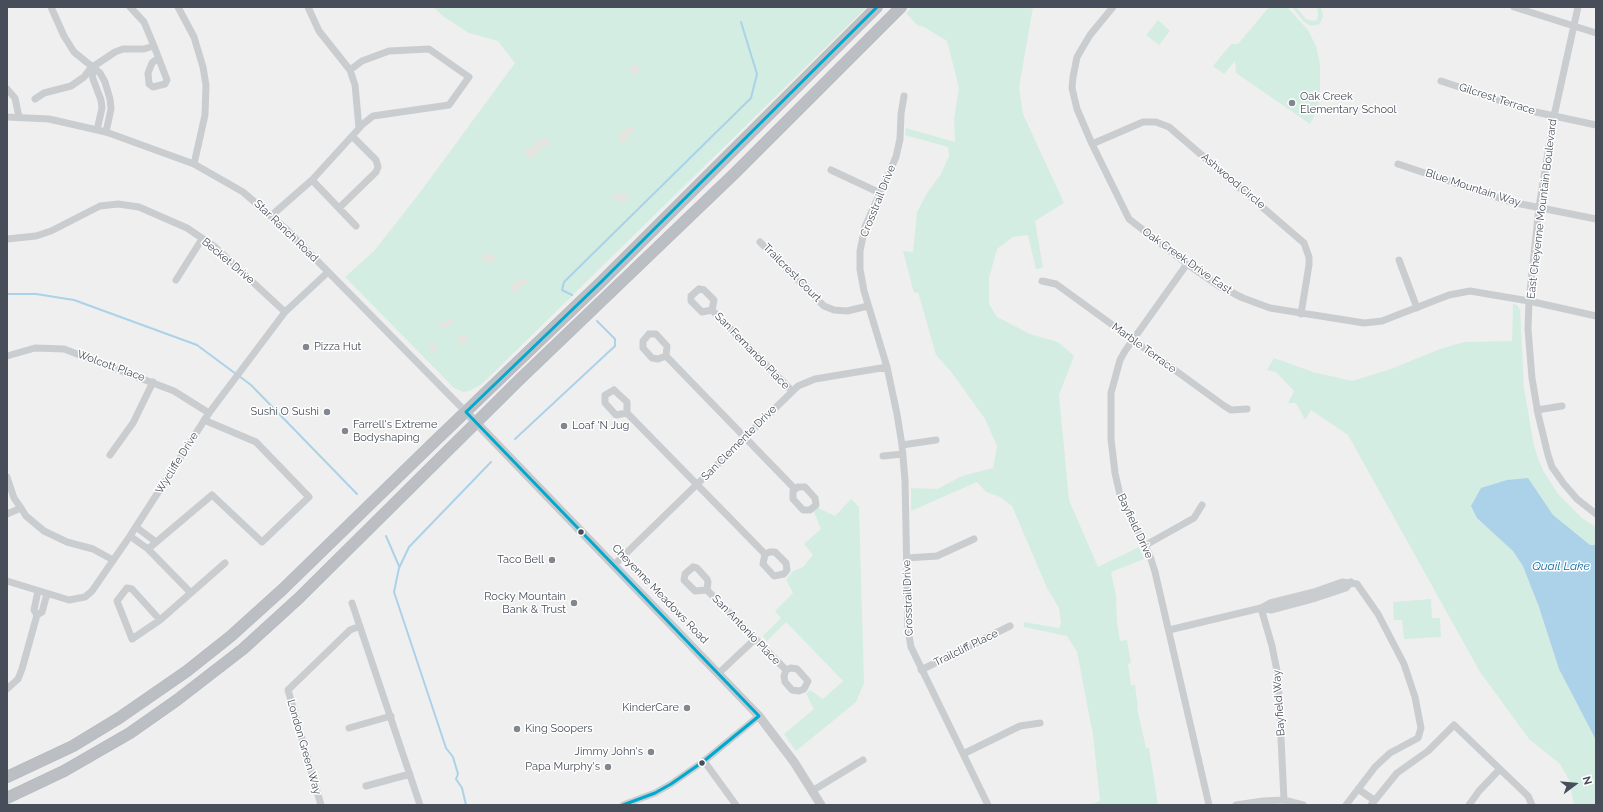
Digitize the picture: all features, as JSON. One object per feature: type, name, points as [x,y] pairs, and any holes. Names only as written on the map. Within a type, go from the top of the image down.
[{"type":"highway","points":[[7,777],[72,746],[119,718],[187,671],[231,636],[283,589],[601,282],[877,7]]},
{"type":"highway","points":[[7,798],[64,771],[130,733],[215,672],[299,598],[735,173],[901,7]]},
{"type":"main road","name":"Cheyenne Meadows Road","points":[[466,412],[759,716],[794,762],[821,805]]},
{"type":"street","points":[[51,7],[64,36],[71,47],[91,68],[100,73],[108,90],[110,110],[106,132]]},
{"type":"street","points":[[130,7],[150,31],[158,58]]},
{"type":"street","points":[[178,7],[194,37],[203,67],[206,85],[205,115],[194,164]]},
{"type":"street","points":[[308,7],[319,31],[350,70],[355,85],[359,128]]},
{"type":"street","name":"Oak Creek Drive East","points":[[1113,7],[1082,46],[1077,57],[1072,88],[1077,109],[1092,144],[1129,219],[1187,264],[1219,286],[1270,308],[1301,314],[1370,323],[1388,319],[1450,295],[1470,291],[1529,301]]},
{"type":"street","points":[[1514,7],[1596,33]]},
{"type":"street","name":"East Cheyenne Mountain Boulevard","points":[[1578,7],[1572,26],[1554,116],[1540,207],[1529,301],[1530,360],[1537,410],[1548,455],[1557,475],[1577,499],[1596,514]]},
{"type":"street","points":[[35,99],[44,93],[71,86],[84,77],[91,68],[109,55],[122,49],[144,49],[154,46]]},
{"type":"street","points":[[272,215],[312,180],[359,128],[373,116],[449,105],[469,77],[429,49],[389,51],[362,61],[350,70]]},
{"type":"street","points":[[91,68],[102,108],[98,130]]},
{"type":"street","name":"Gilcrest Terrace","points":[[1441,81],[1520,108],[1596,125]]},
{"type":"street","points":[[7,89],[15,98],[19,117]]},
{"type":"street","name":"Crosstrail Drive","points":[[904,96],[901,114],[900,139],[896,157],[865,227],[860,251],[861,275],[868,306],[887,367],[902,444],[909,639],[914,656],[988,805]]},
{"type":"street","name":"Star Ranch Road","points":[[7,117],[49,119],[106,132],[194,164],[243,192],[272,215],[466,412]]},
{"type":"street","name":"Ashwood Circle","points":[[1092,144],[1143,122],[1156,122],[1169,127],[1304,243],[1309,256],[1309,265],[1301,314]]},
{"type":"street","points":[[339,208],[376,172],[378,166],[376,160],[352,136]]},
{"type":"street","name":"Blue Mountain Way","points":[[1398,164],[1511,202],[1596,219]]},
{"type":"street","points":[[831,170],[880,193]]},
{"type":"street","points":[[312,180],[356,226]]},
{"type":"street","name":"Becket Drive","points":[[7,239],[36,236],[51,232],[91,209],[100,206],[118,204],[139,207],[187,228],[202,238],[230,260],[285,312]]},
{"type":"street","points":[[176,280],[202,238]]},
{"type":"street","name":"Trailcrest Court","points":[[760,242],[824,306],[834,310],[847,311],[868,306]]},
{"type":"street","points":[[1399,260],[1417,308]]},
{"type":"street","name":"Bayfield Drive","points":[[1187,264],[1132,340],[1120,360],[1113,382],[1110,404],[1111,439],[1115,473],[1120,495],[1153,564],[1209,805]]},
{"type":"street","name":"Wycliffe Drive","points":[[7,581],[69,600],[85,597],[92,591],[136,527],[209,413],[285,312],[328,272]]},
{"type":"street","name":"Marble Terrace","points":[[1042,281],[1056,284],[1231,410],[1247,409]]},
{"type":"street","points":[[1529,301],[1596,316]]},
{"type":"street","name":"San Fernando Place","points":[[712,310],[792,392]]},
{"type":"street","name":"Wolcott Place","points":[[7,356],[35,348],[55,348],[75,353],[174,391],[209,413]]},
{"type":"street","points":[[666,356],[794,488]]},
{"type":"street","name":"San Clemente Drive","points":[[614,565],[697,485],[744,437],[792,392],[803,384],[815,379],[887,367]]},
{"type":"street","points":[[110,455],[133,423],[153,382]]},
{"type":"street","points":[[1537,410],[1562,406]]},
{"type":"street","points":[[627,413],[765,554]]},
{"type":"street","points":[[148,549],[212,495],[262,542],[309,496],[256,442],[204,420]]},
{"type":"street","points":[[902,444],[936,440]]},
{"type":"street","points":[[883,456],[903,454]]},
{"type":"street","points":[[7,477],[14,498],[35,524],[54,537],[93,550],[113,560]]},
{"type":"street","points":[[1144,546],[1194,518],[1202,505]]},
{"type":"street","points":[[7,514],[21,508]]},
{"type":"street","points":[[136,527],[156,542]]},
{"type":"street","points":[[130,536],[148,549],[191,593]]},
{"type":"street","points":[[907,558],[937,556],[974,539]]},
{"type":"street","points":[[160,620],[132,590],[126,588],[117,601],[132,639],[160,620],[225,563]]},
{"type":"street","points":[[1352,582],[1358,576]]},
{"type":"street","points":[[1169,630],[1261,608],[1270,603],[1314,592],[1342,582],[1352,582],[1361,589],[1371,603],[1394,643],[1410,681],[1421,728],[1418,738],[1382,760],[1367,776],[1346,805]]},
{"type":"street","name":"San Antonio Place","points":[[707,590],[786,670]]},
{"type":"street","points":[[37,615],[34,610],[38,591]]},
{"type":"street","points":[[7,689],[11,687],[18,679],[37,615],[42,612],[47,594]]},
{"type":"street","points":[[352,603],[420,805]]},
{"type":"street","name":"Bayfield Way","points":[[1261,608],[1277,670],[1284,800]]},
{"type":"street","name":"London Green Way","points":[[321,805],[288,690],[350,630],[360,626]]},
{"type":"street","name":"Trailcliff Place","points":[[921,670],[1010,626]]},
{"type":"street","points":[[719,673],[755,639]]},
{"type":"street","points":[[349,728],[391,716]]},
{"type":"street","points":[[623,805],[655,793],[704,761],[759,716]]},
{"type":"street","points":[[963,754],[1020,726],[1040,723]]},
{"type":"street","points":[[1358,789],[1373,802],[1397,773],[1428,751],[1454,725],[1528,796],[1532,805]]},
{"type":"street","points":[[812,790],[863,760]]},
{"type":"street","points":[[704,761],[736,805]]},
{"type":"street","points":[[1469,805],[1479,791],[1500,769]]},
{"type":"street","points":[[366,786],[410,774]]},
{"type":"street","points":[[1236,805],[1284,800],[1303,805]]},
{"type":"green space","points":[[433,7],[867,7],[482,384],[469,391],[463,392],[454,388],[345,277],[374,251],[418,195],[515,63],[498,41],[469,33],[444,17]]},
{"type":"green space","points":[[912,7],[1033,7],[1019,88],[1023,114],[1064,203],[1035,221],[1043,268],[1036,269],[1028,235],[1013,237],[997,249],[989,278],[989,304],[997,317],[1030,334],[1058,342],[1074,356],[1059,395],[1069,500],[1098,567],[1139,547],[1144,559],[1111,572],[1116,595],[1117,622],[1120,641],[1127,640],[1131,663],[1128,664],[1131,685],[1135,685],[1137,708],[1146,748],[1149,748],[1158,805],[1088,805],[1100,801],[1093,735],[1077,652],[1067,636],[1024,627],[1024,622],[1059,628],[1061,623],[1059,608],[1047,588],[1012,506],[1000,497],[986,492],[977,482],[911,511],[911,488],[937,489],[962,476],[993,468],[997,446],[985,419],[952,373],[936,355],[918,292],[914,293],[903,251],[913,252],[917,212],[927,193],[941,174],[949,156],[948,147],[905,135],[906,128],[955,142],[954,119],[959,88],[947,41],[924,27],[917,25],[906,13]]},
{"type":"green space","points":[[1269,7],[1287,7],[1308,30],[1316,46],[1320,64],[1320,96],[1317,110],[1310,124],[1236,73],[1235,61],[1224,74],[1213,66],[1231,44],[1238,44]]},
{"type":"green space","points":[[1292,7],[1296,7],[1306,19],[1312,21],[1317,20],[1317,7],[1321,7],[1323,16],[1320,24],[1311,26],[1304,22]]},
{"type":"green space","points":[[1158,20],[1170,31],[1159,45],[1146,35]]},
{"type":"green space","points":[[1513,304],[1517,305],[1520,310],[1524,388],[1534,446],[1538,458],[1544,472],[1558,494],[1582,518],[1596,527],[1596,805],[1574,805],[1569,780],[1560,764],[1529,739],[1480,672],[1348,435],[1311,410],[1306,419],[1304,418],[1296,403],[1288,403],[1294,391],[1276,372],[1267,370],[1274,358],[1313,372],[1352,381],[1391,369],[1440,349],[1464,342],[1512,341]]},
{"type":"green space","points":[[851,499],[859,507],[864,683],[856,702],[796,751],[784,734],[814,709],[806,694],[810,690],[823,699],[843,681],[786,622],[767,641],[763,636],[781,618],[775,611],[793,593],[786,580],[793,571],[803,567],[813,555],[804,544],[821,529],[814,512],[818,508],[835,516]]},
{"type":"green space","points":[[1431,599],[1432,618],[1440,618],[1441,637],[1404,639],[1402,620],[1394,620],[1393,602]]},
{"type":"sand","points":[[634,65],[640,67],[641,70],[634,75],[630,71],[631,66]]},
{"type":"sand","points":[[631,126],[633,127],[634,132],[627,135],[627,141],[622,143],[618,134]]},
{"type":"sand","points":[[546,137],[550,140],[549,144],[540,148],[538,153],[532,158],[527,157],[525,153],[526,150],[534,146],[536,141],[543,140]]},
{"type":"sand","points":[[616,193],[626,194],[627,200],[622,203],[618,199],[613,200],[612,197]]},
{"type":"sand","points":[[484,253],[493,256],[496,260],[492,263],[482,260],[482,255]]},
{"type":"sand","points":[[523,278],[527,283],[521,286],[517,292],[512,292],[511,287],[514,283]]},
{"type":"sand","points":[[450,318],[454,321],[451,326],[442,328],[438,325],[438,322],[445,323]]},
{"type":"sand","points":[[461,335],[465,335],[468,340],[465,345],[461,345],[458,342],[458,338]]},
{"type":"sand","points":[[433,342],[437,351],[435,354],[427,346]]},
{"type":"water","name":"Quail Lake","points":[[1528,478],[1553,515],[1590,545],[1596,545],[1596,740],[1559,669],[1539,607],[1523,566],[1513,551],[1477,518],[1471,506],[1481,488],[1507,480]]},
{"type":"waterway","points":[[572,295],[562,290],[564,282],[751,98],[757,74],[741,22]]},
{"type":"waterway","points":[[7,294],[36,294],[74,300],[197,345],[236,374]]},
{"type":"waterway","points":[[515,439],[615,346],[615,339],[597,321]]},
{"type":"waterway","points":[[239,376],[251,385],[357,494]]},
{"type":"waterway","points":[[466,805],[462,788],[456,779],[458,774],[453,757],[446,748],[394,592],[399,568],[409,547],[491,462]]},
{"type":"waterway","points":[[386,536],[399,566]]},
{"type":"transit line","points":[[623,805],[655,793],[671,784],[704,761],[759,716],[466,412],[601,282],[877,7]]},
{"type":"place","name":"Oak Creek Elementary School","points":[[1292,103]]},
{"type":"place","name":"Pizza Hut","points":[[306,347]]},
{"type":"place","name":"Sushi O Sushi","points":[[327,412]]},
{"type":"place","name":"Loaf 'N Jug","points":[[564,426]]},
{"type":"place","name":"Farrell's Extreme Bodyshaping","points":[[345,431]]},
{"type":"place","name":"Taco Bell","points":[[552,560]]},
{"type":"place","name":"Rocky Mountain Bank & Trust","points":[[574,603]]},
{"type":"place","name":"KinderCare","points":[[687,708]]},
{"type":"place","name":"King Soopers","points":[[517,729]]},
{"type":"place","name":"Jimmy John's","points":[[651,752]]},
{"type":"place","name":"Papa Murphy's","points":[[608,767]]}]
